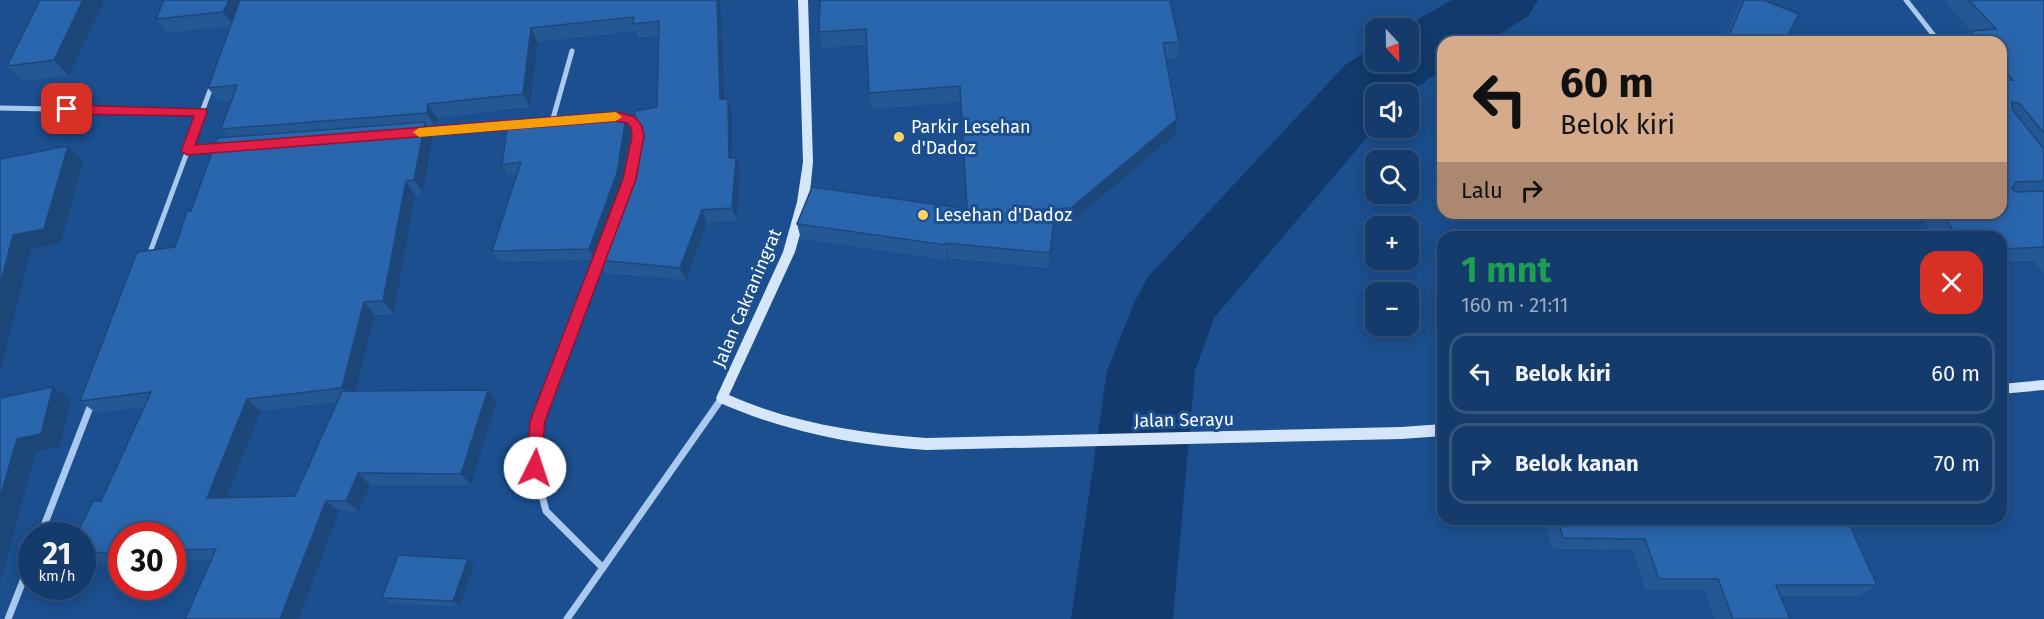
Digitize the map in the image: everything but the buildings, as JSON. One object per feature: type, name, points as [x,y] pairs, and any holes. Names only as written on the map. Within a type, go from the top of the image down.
[{"type":"street","name":"Jalan Cakraningrat","points":[[722,398],[789,252],[803,202],[808,162],[803,0]]},
{"type":"street","points":[[1906,0],[1935,36]]},
{"type":"street","points":[[552,122],[572,51]]},
{"type":"street","points":[[148,257],[214,79]]},
{"type":"street","points":[[0,108],[201,112]]},
{"type":"street","points":[[541,123],[606,117]]},
{"type":"street","points":[[617,117],[631,120],[636,126],[638,136]]},
{"type":"street","points":[[411,133],[517,125]]},
{"type":"street","points":[[187,151],[234,147]]},
{"type":"street","points":[[603,568],[546,511],[535,468],[538,421],[605,243]]},
{"type":"street","points":[[2007,389],[2044,386]]},
{"type":"street","points":[[45,522],[96,391]]},
{"type":"street","name":"Jalan Serayu","points":[[722,398],[750,412],[812,430],[876,441],[926,444],[1437,430]]},
{"type":"street","points":[[567,619],[722,398]]},
{"type":"street","points":[[8,619],[18,594]]},
{"type":"waterway","points":[[1444,36],[1504,0]]},
{"type":"waterway","points":[[1419,51],[1437,40]]},
{"type":"waterway","points":[[1122,619],[1151,371],[1178,301],[1371,83],[1388,72]]},
{"type":"slow traffic","points":[[419,132],[616,117]]},
{"type":"place","name":"Parkir Lesehan d'Dadoz","points":[[899,137]]},
{"type":"place","name":"Lesehan d'Dadoz","points":[[923,215]]},
{"type":"route","points":[[67,109],[201,112],[187,151],[617,117],[631,120],[636,126],[638,136],[629,179],[538,421],[535,468]]}]
